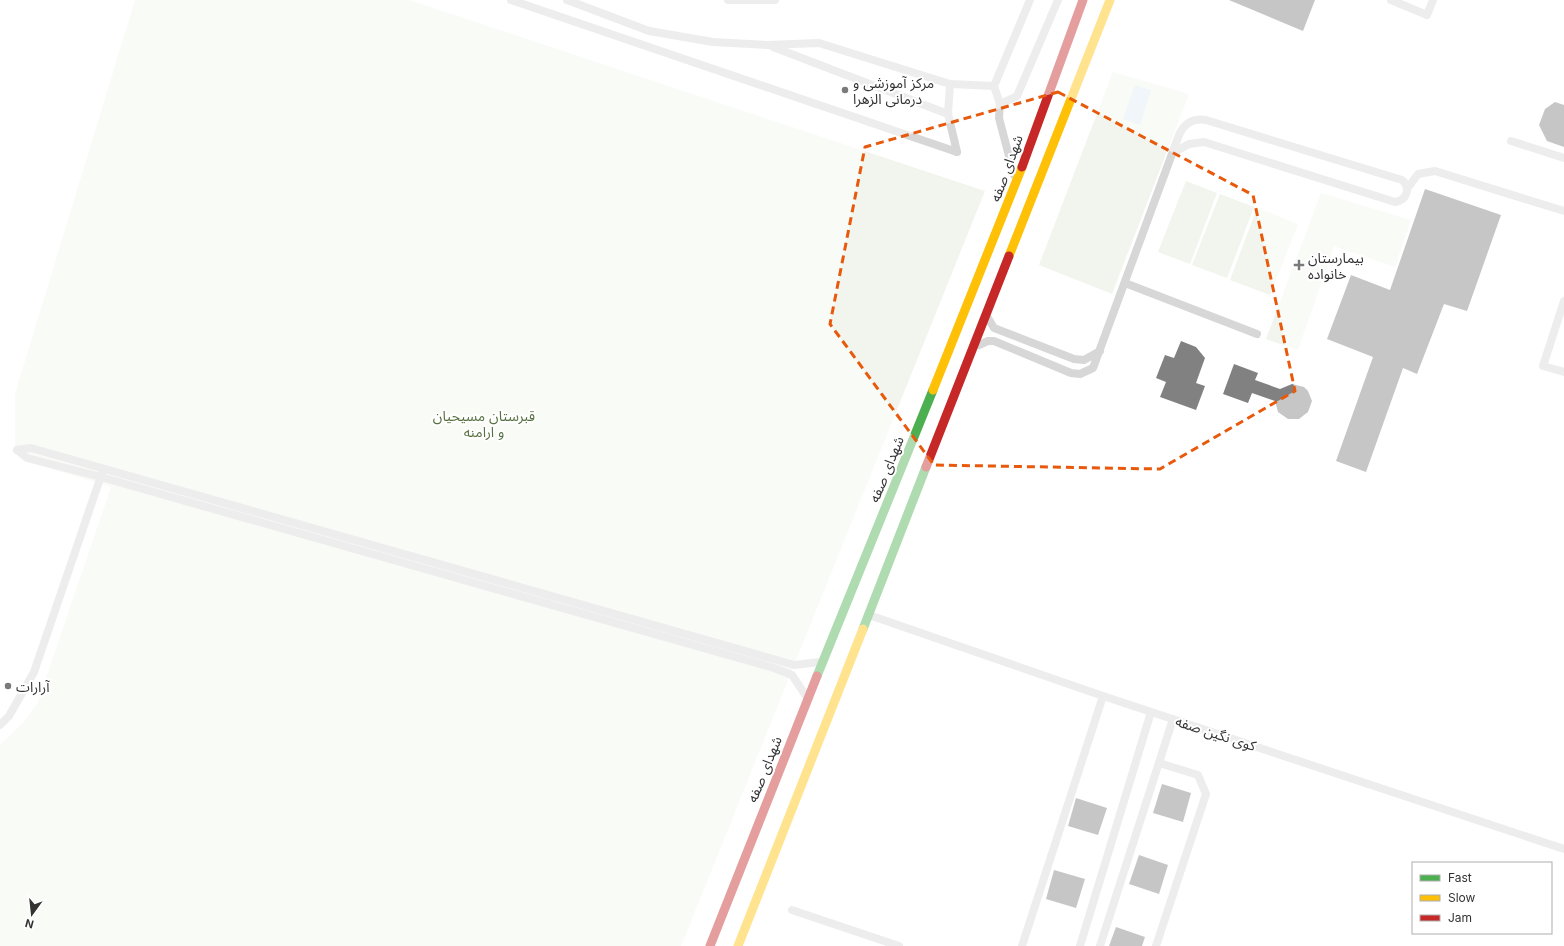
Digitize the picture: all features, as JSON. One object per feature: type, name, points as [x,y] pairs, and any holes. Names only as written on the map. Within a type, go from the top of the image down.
[{"type":"main road","name":"شهدای صفه","points":[[710,946],[823,660],[1016,181],[1083,0]]},
{"type":"main road","points":[[738,946],[752,892],[868,614],[1110,0]]},
{"type":"main road","points":[[734,885],[752,892]]},
{"type":"lane","points":[[511,0],[957,152],[948,114],[950,84]]},
{"type":"lane","points":[[567,0],[649,30],[713,42],[768,45],[819,43],[950,84],[994,86]]},
{"type":"lane","points":[[728,0],[775,0]]},
{"type":"lane","points":[[1016,181],[999,118],[1000,104],[994,86],[1030,0]]},
{"type":"lane","points":[[1000,104],[1017,96],[1058,0]]},
{"type":"lane","points":[[1391,0],[1427,15],[1433,0]]},
{"type":"lane","points":[[768,45],[948,114]]},
{"type":"lane","points":[[973,349],[981,343],[994,341],[1071,373],[1080,374],[1093,368],[1179,135],[1185,125],[1202,119],[1402,180],[1407,190]]},
{"type":"lane","points":[[1510,141],[1564,158]]},
{"type":"lane","points":[[1173,153],[1189,144],[1204,142],[1395,202],[1405,197],[1407,190],[1418,174],[1435,172],[1564,211]]},
{"type":"lane","points":[[1125,283],[1257,334]]},
{"type":"lane","points":[[1564,301],[1561,324],[1544,366],[1564,372]]},
{"type":"lane","points":[[987,315],[991,325],[994,328],[1074,359],[1084,360],[1100,351]]},
{"type":"lane","points":[[808,699],[792,674],[774,668],[100,477],[27,458],[17,450],[31,448],[794,665],[823,660]]},
{"type":"lane","points":[[0,725],[9,716],[34,672],[103,468]]},
{"type":"lane","name":"کوی نگین صفه","points":[[868,614],[1103,696],[1564,849]]},
{"type":"lane","points":[[1022,946],[1103,696]]},
{"type":"lane","points":[[1080,946],[1151,712]]},
{"type":"lane","points":[[1100,946],[1173,719]]},
{"type":"lane","points":[[1156,946],[1206,794],[1198,775],[1159,762]]},
{"type":"lane","points":[[792,910],[899,946]]},
{"type":"highlighted area","points":[[1058,92],[1253,195],[1295,391],[1160,469],[934,465],[830,324],[865,147]]},
{"type":"green space","name":"قبرستان مسیحیان و ارامنه","points":[[135,0],[409,0],[985,191],[681,946],[0,946],[0,745],[25,721],[38,702],[111,487],[25,461],[15,448],[15,394]]},
{"type":"green space","points":[[1113,72],[1189,94],[1112,294],[1039,265]]},
{"type":"green space","points":[[1186,181],[1217,193],[1190,264],[1158,252]]},
{"type":"green space","points":[[1321,193],[1411,220],[1395,267],[1334,246],[1298,350],[1266,339]]},
{"type":"green space","points":[[1220,194],[1254,207],[1227,278],[1192,265]]},
{"type":"green space","points":[[1257,208],[1298,224],[1270,295],[1230,280]]},
{"type":"shaded area","points":[[1135,85],[1151,90],[1140,125],[1123,119]]},
{"type":"building","points":[[1229,0],[1315,0],[1303,31]]},
{"type":"building","points":[[1555,102],[1564,105],[1564,147],[1547,141],[1539,125],[1545,109]]},
{"type":"building","points":[[1425,189],[1501,215],[1467,311],[1444,304],[1417,374],[1403,368],[1366,472],[1336,461],[1373,357],[1327,339],[1351,275],[1390,290]]},
{"type":"building","points":[[1181,341],[1196,347],[1205,358],[1196,383],[1205,386],[1196,410],[1160,397],[1166,382],[1156,378],[1165,355],[1174,358]]},
{"type":"building","points":[[1234,364],[1258,373],[1255,380],[1280,389],[1292,384],[1304,387],[1308,391],[1312,401],[1308,412],[1299,419],[1288,419],[1278,412],[1275,401],[1252,393],[1248,403],[1223,394]]},
{"type":"building","points":[[1162,784],[1191,793],[1183,822],[1153,813]]},
{"type":"building","points":[[1076,798],[1107,808],[1098,835],[1068,826]]},
{"type":"building","points":[[1139,855],[1168,865],[1159,894],[1129,884]]},
{"type":"building","points":[[1054,870],[1085,879],[1076,908],[1046,899]]},
{"type":"building","points":[[1116,927],[1145,937],[1142,946],[1109,946]]},
{"type":"traffic: fast","points":[[817,676],[933,390]]},
{"type":"traffic: fast","points":[[863,629],[926,467]]},
{"type":"traffic: slow","points":[[1009,256],[1110,0]]},
{"type":"traffic: slow","points":[[933,390],[1022,167]]},
{"type":"traffic: slow","points":[[738,946],[863,629]]},
{"type":"traffic: jam","points":[[1022,167],[1083,0]]},
{"type":"traffic: jam","points":[[926,467],[1009,256]]},
{"type":"traffic: jam","points":[[710,946],[817,676]]},
{"type":"place","name":"مرکز آموزشی و درمانی الزهرا","points":[[845,90]]},
{"type":"place","name":"بیمارستان خانواده","points":[[1299,265]]},
{"type":"place","name":"آرارات","points":[[8,686]]}]
